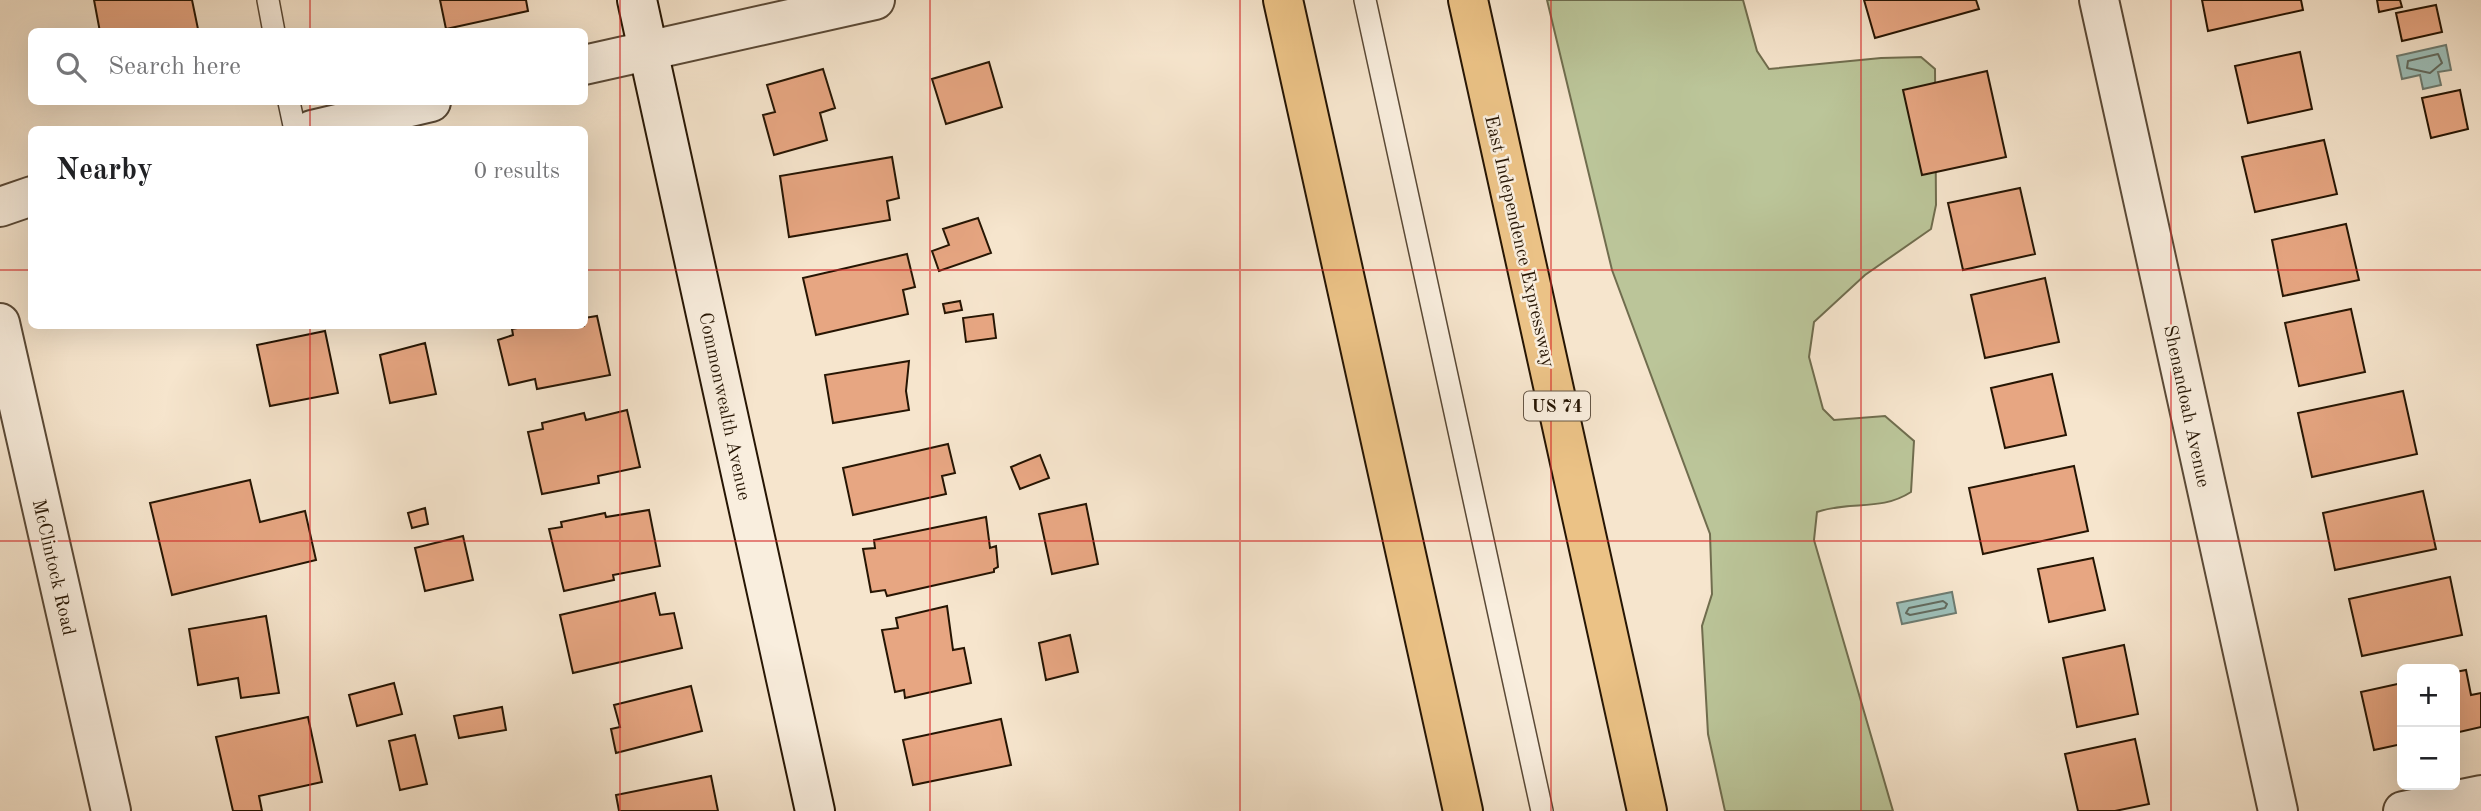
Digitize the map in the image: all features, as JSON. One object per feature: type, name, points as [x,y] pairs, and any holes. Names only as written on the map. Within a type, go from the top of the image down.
[{"type":"highway","points":[[1283,0],[1463,811]]},
{"type":"highway","name":"East Independence Expressway","points":[[1468,0],[1647,811]]},
{"type":"street","name":"Commonwealth Avenue","points":[[637,0],[815,811]]},
{"type":"street","points":[[588,64],[876,0]]},
{"type":"street","name":"Shenandoah Avenue","points":[[2099,0],[2278,811]]},
{"type":"street","points":[[329,126],[418,105]]},
{"type":"street","points":[[0,207],[28,198]]},
{"type":"street","name":"McClintock Road","points":[[0,323],[111,811]]},
{"type":"street","points":[[2403,811],[2481,795]]},
{"type":"lane","points":[[268,0],[273,28]]},
{"type":"lane","points":[[1365,0],[1542,811]]},
{"type":"lane","points":[[290,105],[294,126]]},
{"type":"green space","points":[[1547,0],[1743,0],[1757,51],[1769,69],[1881,58],[1921,57],[1935,69],[1936,205],[1931,229],[1865,275],[1814,322],[1809,357],[1823,409],[1834,420],[1885,416],[1914,441],[1911,492],[1888,502],[1817,512],[1814,540],[1893,811],[1725,811],[1708,734],[1702,626],[1712,594],[1710,534],[1612,270]]},
{"type":"water","points":[[2446,45],[2451,70],[2438,72],[2441,85],[2423,89],[2420,75],[2402,79],[2397,56]]},
{"type":"water","points":[[1952,592],[1956,613],[1902,624],[1897,603]]},
{"type":"building","points":[[94,0],[192,0],[198,28],[99,28]]},
{"type":"building","points":[[440,0],[526,0],[528,11],[446,28]]},
{"type":"building","points":[[1864,0],[1976,0],[1979,9],[1875,38]]},
{"type":"building","points":[[2202,0],[2301,0],[2303,10],[2208,31]]},
{"type":"building","points":[[2377,0],[2400,0],[2402,7],[2379,12]]},
{"type":"building","points":[[2436,5],[2442,32],[2402,41],[2396,13]]},
{"type":"building","points":[[2300,52],[2312,109],[2248,123],[2235,66]]},
{"type":"building","points":[[989,62],[1002,107],[946,124],[932,79]]},
{"type":"building","points":[[823,69],[835,108],[820,113],[827,140],[774,155],[763,115],[775,112],[767,85]]},
{"type":"building","points":[[1987,71],[2006,157],[1922,175],[1903,90]]},
{"type":"building","points":[[2460,90],[2468,129],[2431,138],[2422,98]]},
{"type":"building","points":[[2324,140],[2337,194],[2255,212],[2242,157]]},
{"type":"building","points":[[892,157],[899,198],[887,201],[890,220],[789,237],[780,176]]},
{"type":"building","points":[[2020,188],[2035,254],[1963,270],[1948,203]]},
{"type":"building","points":[[978,218],[991,253],[939,271],[932,251],[949,245],[943,229]]},
{"type":"building","points":[[2346,224],[2359,280],[2283,296],[2272,240]]},
{"type":"building","points":[[907,254],[915,287],[903,290],[908,314],[816,335],[803,278]]},
{"type":"building","points":[[2045,278],[2059,342],[1985,358],[1971,295]]},
{"type":"building","points":[[960,301],[962,310],[945,313],[943,304]]},
{"type":"building","points":[[2351,309],[2365,372],[2299,386],[2285,323]]},
{"type":"building","points":[[993,314],[996,338],[966,342],[963,318]]},
{"type":"building","points":[[597,316],[610,375],[537,389],[535,379],[509,385],[498,340],[513,335],[512,329],[588,329],[588,317]]},
{"type":"building","points":[[325,331],[338,393],[270,406],[257,345]]},
{"type":"building","points":[[425,343],[436,394],[390,403],[380,355]]},
{"type":"building","points":[[909,361],[906,391],[909,410],[833,423],[825,375]]},
{"type":"building","points":[[2052,374],[2066,435],[2005,448],[1991,388]]},
{"type":"building","points":[[2403,391],[2417,454],[2312,477],[2298,413]]},
{"type":"building","points":[[627,410],[640,467],[598,476],[599,483],[542,494],[528,432],[543,429],[542,423],[584,413],[586,420]]},
{"type":"building","points":[[948,444],[955,473],[942,476],[946,494],[853,515],[843,468]]},
{"type":"building","points":[[1040,455],[1049,478],[1020,489],[1011,467]]},
{"type":"building","points":[[2074,466],[2088,531],[1983,554],[1969,488]]},
{"type":"building","points":[[250,480],[260,522],[305,511],[316,560],[172,595],[150,503]]},
{"type":"building","points":[[2423,491],[2436,549],[2335,570],[2323,513]]},
{"type":"building","points":[[1086,504],[1098,564],[1052,574],[1039,514]]},
{"type":"building","points":[[425,508],[428,524],[412,528],[408,513]]},
{"type":"building","points":[[649,510],[660,566],[613,575],[614,580],[564,591],[549,529],[562,527],[561,522],[605,513],[606,517]]},
{"type":"building","points":[[986,517],[990,548],[996,546],[998,567],[994,572],[887,596],[885,590],[871,592],[863,549],[875,548],[874,540]]},
{"type":"building","points":[[463,536],[473,580],[425,591],[415,548]]},
{"type":"building","points":[[2093,558],[2105,610],[2049,622],[2038,569]]},
{"type":"building","points":[[2450,577],[2462,635],[2362,656],[2349,599]]},
{"type":"building","points":[[655,593],[660,615],[674,613],[682,648],[573,673],[560,615]]},
{"type":"building","points":[[947,606],[953,650],[964,648],[971,683],[905,698],[904,690],[895,692],[882,630],[898,628],[896,618]]},
{"type":"building","points":[[266,616],[279,693],[241,698],[238,678],[198,685],[189,629]]},
{"type":"building","points":[[1070,635],[1078,672],[1046,680],[1039,643]]},
{"type":"building","points":[[2124,645],[2138,714],[2077,727],[2063,658]]},
{"type":"building","points":[[2466,670],[2471,695],[2481,693],[2481,727],[2460,732],[2460,727],[2460,671]]},
{"type":"building","points":[[394,683],[402,714],[357,726],[349,695]]},
{"type":"building","points":[[2397,684],[2397,745],[2374,750],[2361,692]]},
{"type":"building","points":[[691,686],[702,731],[616,753],[611,729],[620,727],[614,705]]},
{"type":"building","points":[[502,707],[506,730],[459,738],[454,716]]},
{"type":"building","points":[[308,717],[322,782],[259,796],[262,811],[233,811],[216,737]]},
{"type":"building","points":[[1001,719],[1011,765],[913,785],[903,740]]},
{"type":"building","points":[[415,735],[427,784],[400,790],[389,741]]},
{"type":"building","points":[[2135,739],[2149,804],[2115,811],[2078,811],[2065,754]]},
{"type":"building","points":[[711,776],[718,811],[619,811],[616,795]]}]
